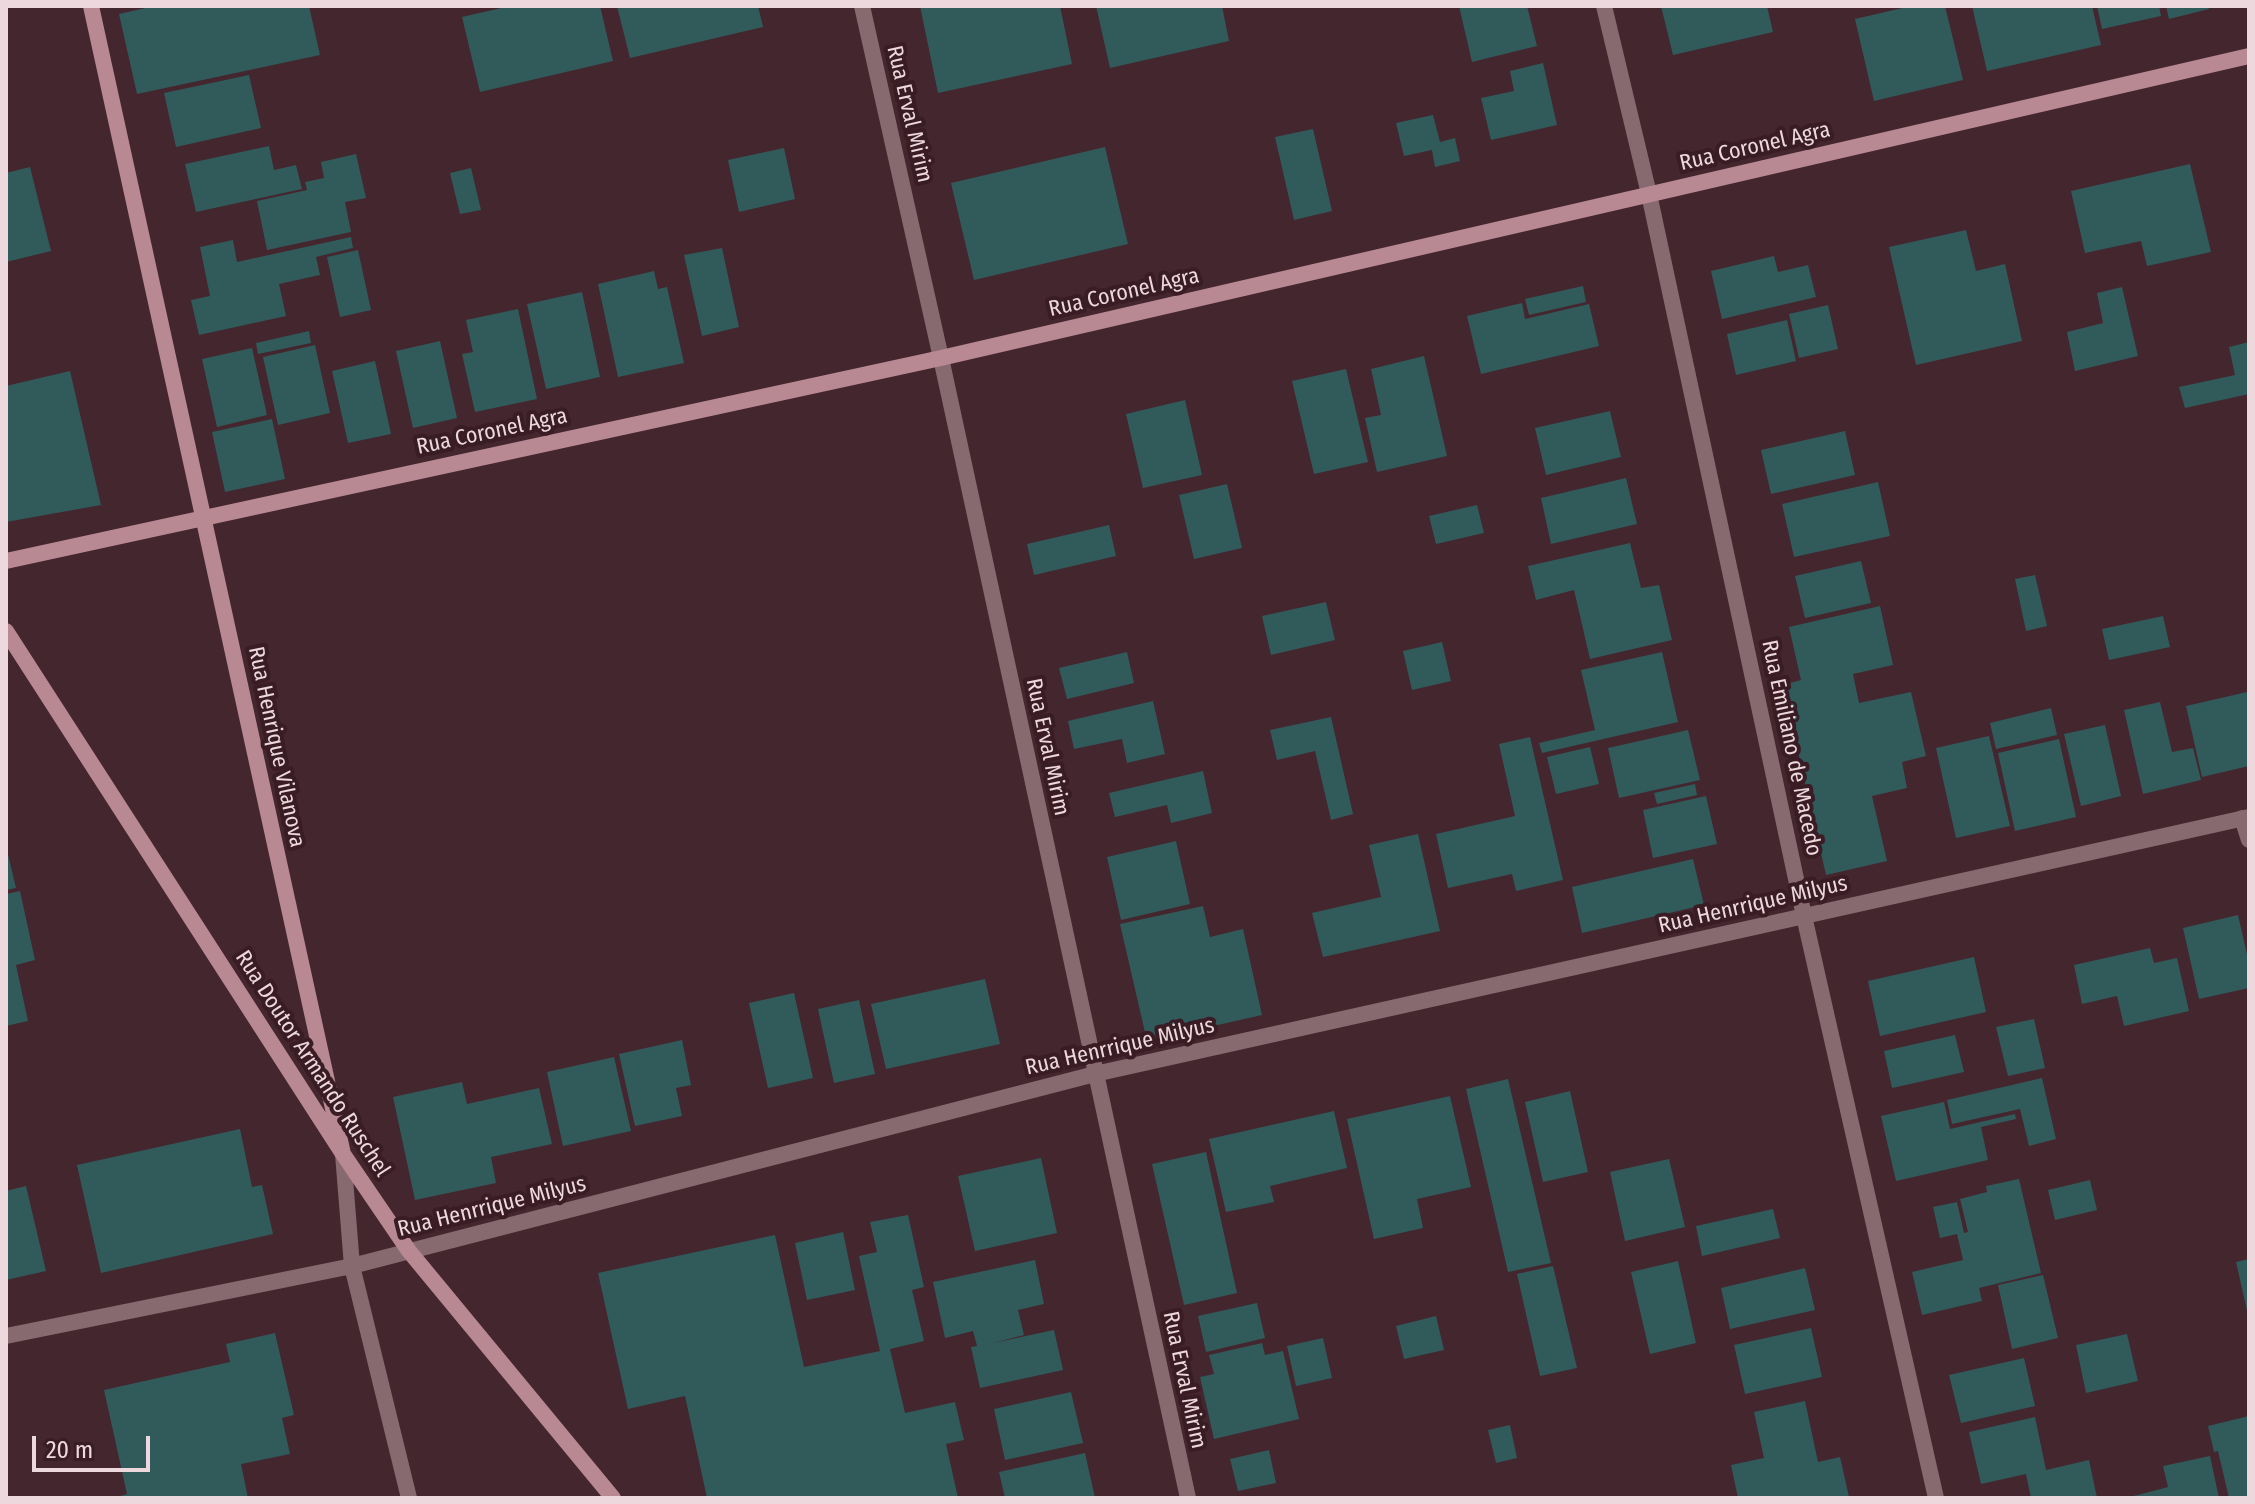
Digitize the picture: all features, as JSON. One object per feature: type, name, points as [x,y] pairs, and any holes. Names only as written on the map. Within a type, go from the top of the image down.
[{"type":"street","name":"Rua Henrique Vilanova","points":[[91,6],[343,1154],[352,1266],[409,1498]]},
{"type":"street","name":"Rua Erval Mirim","points":[[862,6],[1188,1498]]},
{"type":"street","name":"Rua Emiliano de Macedo","points":[[1604,6],[1649,194],[1804,916],[1936,1498]]},
{"type":"street","name":"Rua Coronel Agra","points":[[6,561],[941,358],[2249,56]]},
{"type":"street","name":"Rua Doutor Armando Ruschel","points":[[6,631],[343,1154],[409,1251],[613,1498]]},
{"type":"street","name":"Rua Henrrique Milyus","points":[[6,1336],[352,1266],[1095,1074],[2245,818]]},
{"type":"street","points":[[2245,818],[2249,840]]},
{"type":"building","points":[[154,6],[309,6],[320,55],[137,94],[119,14]]},
{"type":"building","points":[[510,6],[600,6],[613,61],[480,92],[462,17]]},
{"type":"building","points":[[617,6],[758,6],[763,27],[630,58]]},
{"type":"building","points":[[920,6],[1060,6],[1072,64],[938,93]]},
{"type":"building","points":[[1096,6],[1222,6],[1229,41],[1110,68]]},
{"type":"building","points":[[1459,6],[1527,6],[1537,46],[1472,62]]},
{"type":"building","points":[[1661,6],[1767,6],[1773,32],[1673,55]]},
{"type":"building","points":[[1911,6],[1945,6],[1963,80],[1874,101],[1855,19]]},
{"type":"building","points":[[1972,6],[2092,6],[2101,45],[1987,71]]},
{"type":"building","points":[[2097,6],[2159,6],[2161,16],[2102,29]]},
{"type":"building","points":[[2166,6],[2208,6],[2209,9],[2169,19]]},
{"type":"building","points":[[1543,63],[1557,125],[1491,140],[1481,98],[1514,91],[1510,71]]},
{"type":"building","points":[[249,75],[261,128],[176,147],[164,93]]},
{"type":"building","points":[[1433,115],[1440,142],[1455,138],[1460,161],[1435,167],[1432,150],[1404,156],[1396,123]]},
{"type":"building","points":[[1313,129],[1332,211],[1294,220],[1275,137]]},
{"type":"building","points":[[269,146],[274,170],[296,165],[302,189],[196,212],[185,164]]},
{"type":"building","points":[[1105,147],[1128,244],[974,280],[951,183]]},
{"type":"building","points":[[784,148],[795,199],[739,212],[728,160]]},
{"type":"building","points":[[356,154],[366,198],[345,202],[351,232],[267,250],[257,201],[307,190],[305,182],[324,178],[321,162]]},
{"type":"building","points":[[2190,164],[2211,252],[2147,266],[2141,241],[2085,253],[2071,191]]},
{"type":"building","points":[[30,167],[51,251],[6,262],[6,173]]},
{"type":"building","points":[[471,168],[481,210],[460,214],[450,173]]},
{"type":"building","points":[[1966,230],[1976,271],[2005,264],[2022,341],[1916,365],[1889,247]]},
{"type":"building","points":[[351,237],[353,248],[316,257],[320,275],[279,284],[286,316],[199,335],[191,300],[210,296],[200,247],[233,240],[237,262]]},
{"type":"building","points":[[722,248],[739,327],[702,336],[684,255]]},
{"type":"building","points":[[358,250],[371,310],[340,317],[327,257]]},
{"type":"building","points":[[1774,256],[1778,272],[1808,265],[1816,297],[1722,319],[1711,271]]},
{"type":"building","points":[[654,271],[658,289],[667,287],[684,363],[618,377],[598,284]]},
{"type":"building","points":[[1583,286],[1586,302],[1529,315],[1525,299]]},
{"type":"building","points":[[2122,287],[2138,356],[2075,371],[2067,332],[2103,323],[2097,293]]},
{"type":"building","points":[[582,292],[600,377],[546,389],[527,304]]},
{"type":"building","points":[[1522,303],[1525,319],[1589,304],[1599,346],[1481,374],[1467,316]]},
{"type":"building","points":[[1828,305],[1838,349],[1799,358],[1789,314]]},
{"type":"building","points":[[518,309],[537,399],[475,412],[462,354],[473,352],[466,320]]},
{"type":"building","points":[[1787,320],[1796,361],[1736,375],[1727,334]]},
{"type":"building","points":[[309,331],[311,343],[258,354],[256,343]]},
{"type":"building","points":[[440,341],[457,418],[413,428],[396,351]]},
{"type":"building","points":[[2249,342],[2249,394],[2185,408],[2179,387],[2235,375],[2229,347]]},
{"type":"building","points":[[315,345],[330,413],[278,425],[263,357]]},
{"type":"building","points":[[252,348],[267,415],[217,427],[202,359]]},
{"type":"building","points":[[1424,356],[1447,456],[1377,472],[1365,418],[1381,415],[1371,369]]},
{"type":"building","points":[[375,361],[391,434],[348,443],[332,371]]},
{"type":"building","points":[[1346,369],[1368,462],[1314,474],[1292,381]]},
{"type":"building","points":[[70,371],[101,505],[6,522],[6,386]]},
{"type":"building","points":[[1185,400],[1202,475],[1143,488],[1126,414]]},
{"type":"building","points":[[1610,411],[1621,457],[1546,475],[1535,428]]},
{"type":"building","points":[[272,419],[285,479],[225,492],[212,432]]},
{"type":"building","points":[[1845,431],[1855,475],[1771,494],[1761,450]]},
{"type":"building","points":[[1626,478],[1637,524],[1551,544],[1541,498]]},
{"type":"building","points":[[1878,482],[1890,536],[1794,557],[1782,504]]},
{"type":"building","points":[[1227,484],[1242,548],[1194,559],[1179,495]]},
{"type":"building","points":[[1477,505],[1484,533],[1436,544],[1429,516]]},
{"type":"building","points":[[1109,525],[1116,556],[1034,575],[1027,544]]},
{"type":"building","points":[[1630,543],[1641,588],[1659,585],[1672,640],[1590,659],[1574,590],[1536,600],[1528,566]]},
{"type":"building","points":[[1861,561],[1871,603],[1805,618],[1795,576]]},
{"type":"building","points":[[2035,575],[2047,626],[2026,631],[2015,579]]},
{"type":"building","points":[[1326,602],[1335,640],[1271,655],[1262,616]]},
{"type":"building","points":[[1880,606],[1893,665],[1853,674],[1859,703],[1911,692],[1926,756],[1902,762],[1907,788],[1872,796],[1887,861],[1826,875],[1783,685],[1801,680],[1789,627]]},
{"type":"building","points":[[2163,616],[2170,647],[2109,660],[2102,629]]},
{"type":"building","points":[[1442,642],[1451,681],[1412,690],[1403,651]]},
{"type":"building","points":[[1127,652],[1134,683],[1067,699],[1059,668]]},
{"type":"building","points":[[1662,652],[1678,722],[1542,753],[1539,743],[1595,730],[1581,670]]},
{"type":"building","points":[[2247,692],[2249,766],[2202,777],[2186,706]]},
{"type":"building","points":[[1153,701],[1165,754],[1127,763],[1122,739],[1074,749],[1068,721]]},
{"type":"building","points":[[2160,702],[2172,752],[2193,748],[2201,780],[2143,794],[2124,710]]},
{"type":"building","points":[[2051,708],[2057,735],[1996,749],[1990,723]]},
{"type":"building","points":[[1331,717],[1353,814],[1331,820],[1315,751],[1277,760],[1270,730]]},
{"type":"building","points":[[2105,725],[2121,796],[2081,806],[2064,734]]},
{"type":"building","points":[[1688,730],[1700,780],[1619,798],[1608,748]]},
{"type":"building","points":[[1989,736],[2010,826],[1956,838],[1936,748]]},
{"type":"building","points":[[1530,737],[1563,880],[1516,891],[1512,874],[1448,888],[1436,834],[1515,816],[1499,744]]},
{"type":"building","points":[[2059,739],[2076,817],[2015,831],[1998,753]]},
{"type":"building","points":[[1590,747],[1599,784],[1556,794],[1547,757]]},
{"type":"building","points":[[1203,771],[1212,813],[1171,823],[1167,805],[1115,817],[1109,793]]},
{"type":"building","points":[[1695,784],[1697,795],[1657,804],[1654,793]]},
{"type":"building","points":[[1706,796],[1717,844],[1653,858],[1643,810]]},
{"type":"building","points":[[1418,834],[1440,931],[1323,957],[1312,913],[1381,897],[1369,845]]},
{"type":"building","points":[[1176,841],[1190,904],[1121,920],[1107,857]]},
{"type":"building","points":[[6,846],[16,888],[6,890]]},
{"type":"building","points":[[1693,859],[1704,905],[1582,933],[1572,887]]},
{"type":"building","points":[[20,891],[35,960],[16,965],[28,1021],[6,1026],[6,894]]},
{"type":"building","points":[[1203,906],[1210,937],[1243,929],[1262,1015],[1147,1041],[1120,924]]},
{"type":"building","points":[[2238,915],[2249,963],[2249,988],[2199,999],[2183,928]]},
{"type":"building","points":[[2150,948],[2154,963],[2177,958],[2189,1011],[2124,1026],[2117,996],[2082,1004],[2074,965]]},
{"type":"building","points":[[1974,957],[1986,1012],[1880,1036],[1868,981]]},
{"type":"building","points":[[985,979],[1000,1044],[886,1069],[871,1004]]},
{"type":"building","points":[[794,993],[813,1078],[768,1088],[749,1003]]},
{"type":"building","points":[[859,1000],[875,1074],[834,1083],[818,1009]]},
{"type":"building","points":[[2034,1019],[2045,1068],[2008,1076],[1996,1027]]},
{"type":"building","points":[[1955,1035],[1964,1072],[1892,1088],[1884,1051]]},
{"type":"building","points":[[682,1040],[691,1085],[676,1088],[682,1116],[635,1126],[619,1054]]},
{"type":"building","points":[[614,1057],[631,1131],[563,1146],[547,1072]]},
{"type":"building","points":[[2042,1078],[2056,1139],[2029,1146],[2020,1109],[1952,1124],[1947,1100]]},
{"type":"building","points":[[1508,1079],[1551,1263],[1508,1272],[1466,1089]]},
{"type":"building","points":[[462,1082],[467,1104],[539,1088],[552,1144],[491,1157],[496,1183],[415,1200],[393,1097]]},
{"type":"building","points":[[1570,1091],[1588,1172],[1543,1182],[1525,1102]]},
{"type":"building","points":[[1450,1096],[1471,1187],[1417,1199],[1423,1228],[1374,1239],[1347,1119]]},
{"type":"building","points":[[1944,1102],[1950,1129],[2015,1114],[2016,1119],[1981,1127],[1988,1160],[1896,1181],[1881,1116]]},
{"type":"building","points":[[1334,1111],[1347,1168],[1270,1186],[1274,1202],[1226,1212],[1209,1139]]},
{"type":"building","points":[[240,1129],[252,1187],[262,1185],[273,1234],[101,1273],[77,1165]]},
{"type":"building","points":[[1206,1152],[1237,1293],[1184,1305],[1152,1164]]},
{"type":"building","points":[[1041,1158],[1057,1233],[975,1251],[958,1176]]},
{"type":"building","points":[[1669,1159],[1685,1227],[1625,1241],[1610,1172]]},
{"type":"building","points":[[2019,1179],[2041,1273],[1979,1288],[1982,1301],[1922,1315],[1912,1272],[1963,1260],[1957,1234],[1940,1238],[1933,1207],[1957,1202],[1964,1233],[1968,1232],[1960,1199],[1987,1192],[1986,1186]]},
{"type":"building","points":[[2090,1180],[2097,1210],[2055,1220],[2048,1190]]},
{"type":"building","points":[[26,1186],[46,1271],[6,1280],[6,1191]]},
{"type":"building","points":[[1773,1209],[1780,1238],[1702,1256],[1696,1226]]},
{"type":"building","points":[[908,1215],[924,1287],[912,1290],[924,1341],[890,1349],[905,1413],[955,1402],[964,1440],[946,1444],[958,1498],[707,1498],[685,1396],[628,1409],[598,1273],[775,1235],[804,1367],[880,1351],[859,1256],[877,1252],[870,1222]]},
{"type":"building","points":[[843,1232],[855,1290],[807,1300],[795,1243]]},
{"type":"building","points":[[2249,1259],[2249,1315],[2248,1315],[2236,1262]]},
{"type":"building","points":[[1035,1260],[1044,1304],[1018,1310],[1024,1335],[993,1343],[1054,1330],[1063,1370],[980,1388],[971,1347],[977,1346],[973,1331],[945,1338],[933,1282]]},
{"type":"building","points":[[1678,1261],[1696,1343],[1650,1354],[1631,1272]]},
{"type":"building","points":[[1553,1266],[1577,1368],[1540,1376],[1517,1274]]},
{"type":"building","points":[[1805,1268],[1815,1310],[1730,1329],[1721,1288]]},
{"type":"building","points":[[2043,1275],[2058,1338],[2012,1349],[1998,1285]]},
{"type":"building","points":[[1257,1303],[1265,1338],[1206,1352],[1198,1316]]},
{"type":"building","points":[[1436,1316],[1444,1350],[1404,1359],[1396,1326]]},
{"type":"building","points":[[1811,1328],[1822,1377],[1745,1394],[1734,1345]]},
{"type":"building","points":[[275,1333],[294,1415],[282,1418],[290,1454],[241,1464],[248,1498],[113,1498],[127,1494],[104,1390],[230,1362],[226,1344]]},
{"type":"building","points":[[2127,1334],[2138,1381],[2086,1393],[2076,1345]]},
{"type":"building","points":[[1323,1338],[1332,1378],[1296,1386],[1287,1346]]},
{"type":"building","points":[[1262,1343],[1265,1355],[1283,1351],[1299,1419],[1214,1439],[1200,1377],[1214,1374],[1209,1355]]},
{"type":"building","points":[[2024,1358],[2035,1406],[1961,1423],[1949,1375]]},
{"type":"building","points":[[1071,1392],[1083,1443],[1005,1460],[994,1409]]},
{"type":"building","points":[[1805,1401],[1818,1462],[1840,1457],[1849,1497],[1738,1498],[1731,1465],[1764,1458],[1754,1412]]},
{"type":"building","points":[[2249,1416],[2249,1498],[2229,1498],[2218,1451],[2214,1452],[2208,1426]]},
{"type":"building","points":[[2035,1417],[2046,1470],[2089,1460],[2097,1498],[2031,1498],[2026,1474],[1981,1484],[1969,1432]]},
{"type":"building","points":[[1510,1425],[1517,1458],[1496,1463],[1488,1430]]},
{"type":"building","points":[[1269,1450],[1276,1483],[1238,1491],[1230,1459]]},
{"type":"building","points":[[1085,1453],[1095,1498],[1005,1498],[999,1472]]},
{"type":"building","points":[[2210,1456],[2219,1498],[2126,1498],[2168,1487],[2163,1466]]}]
